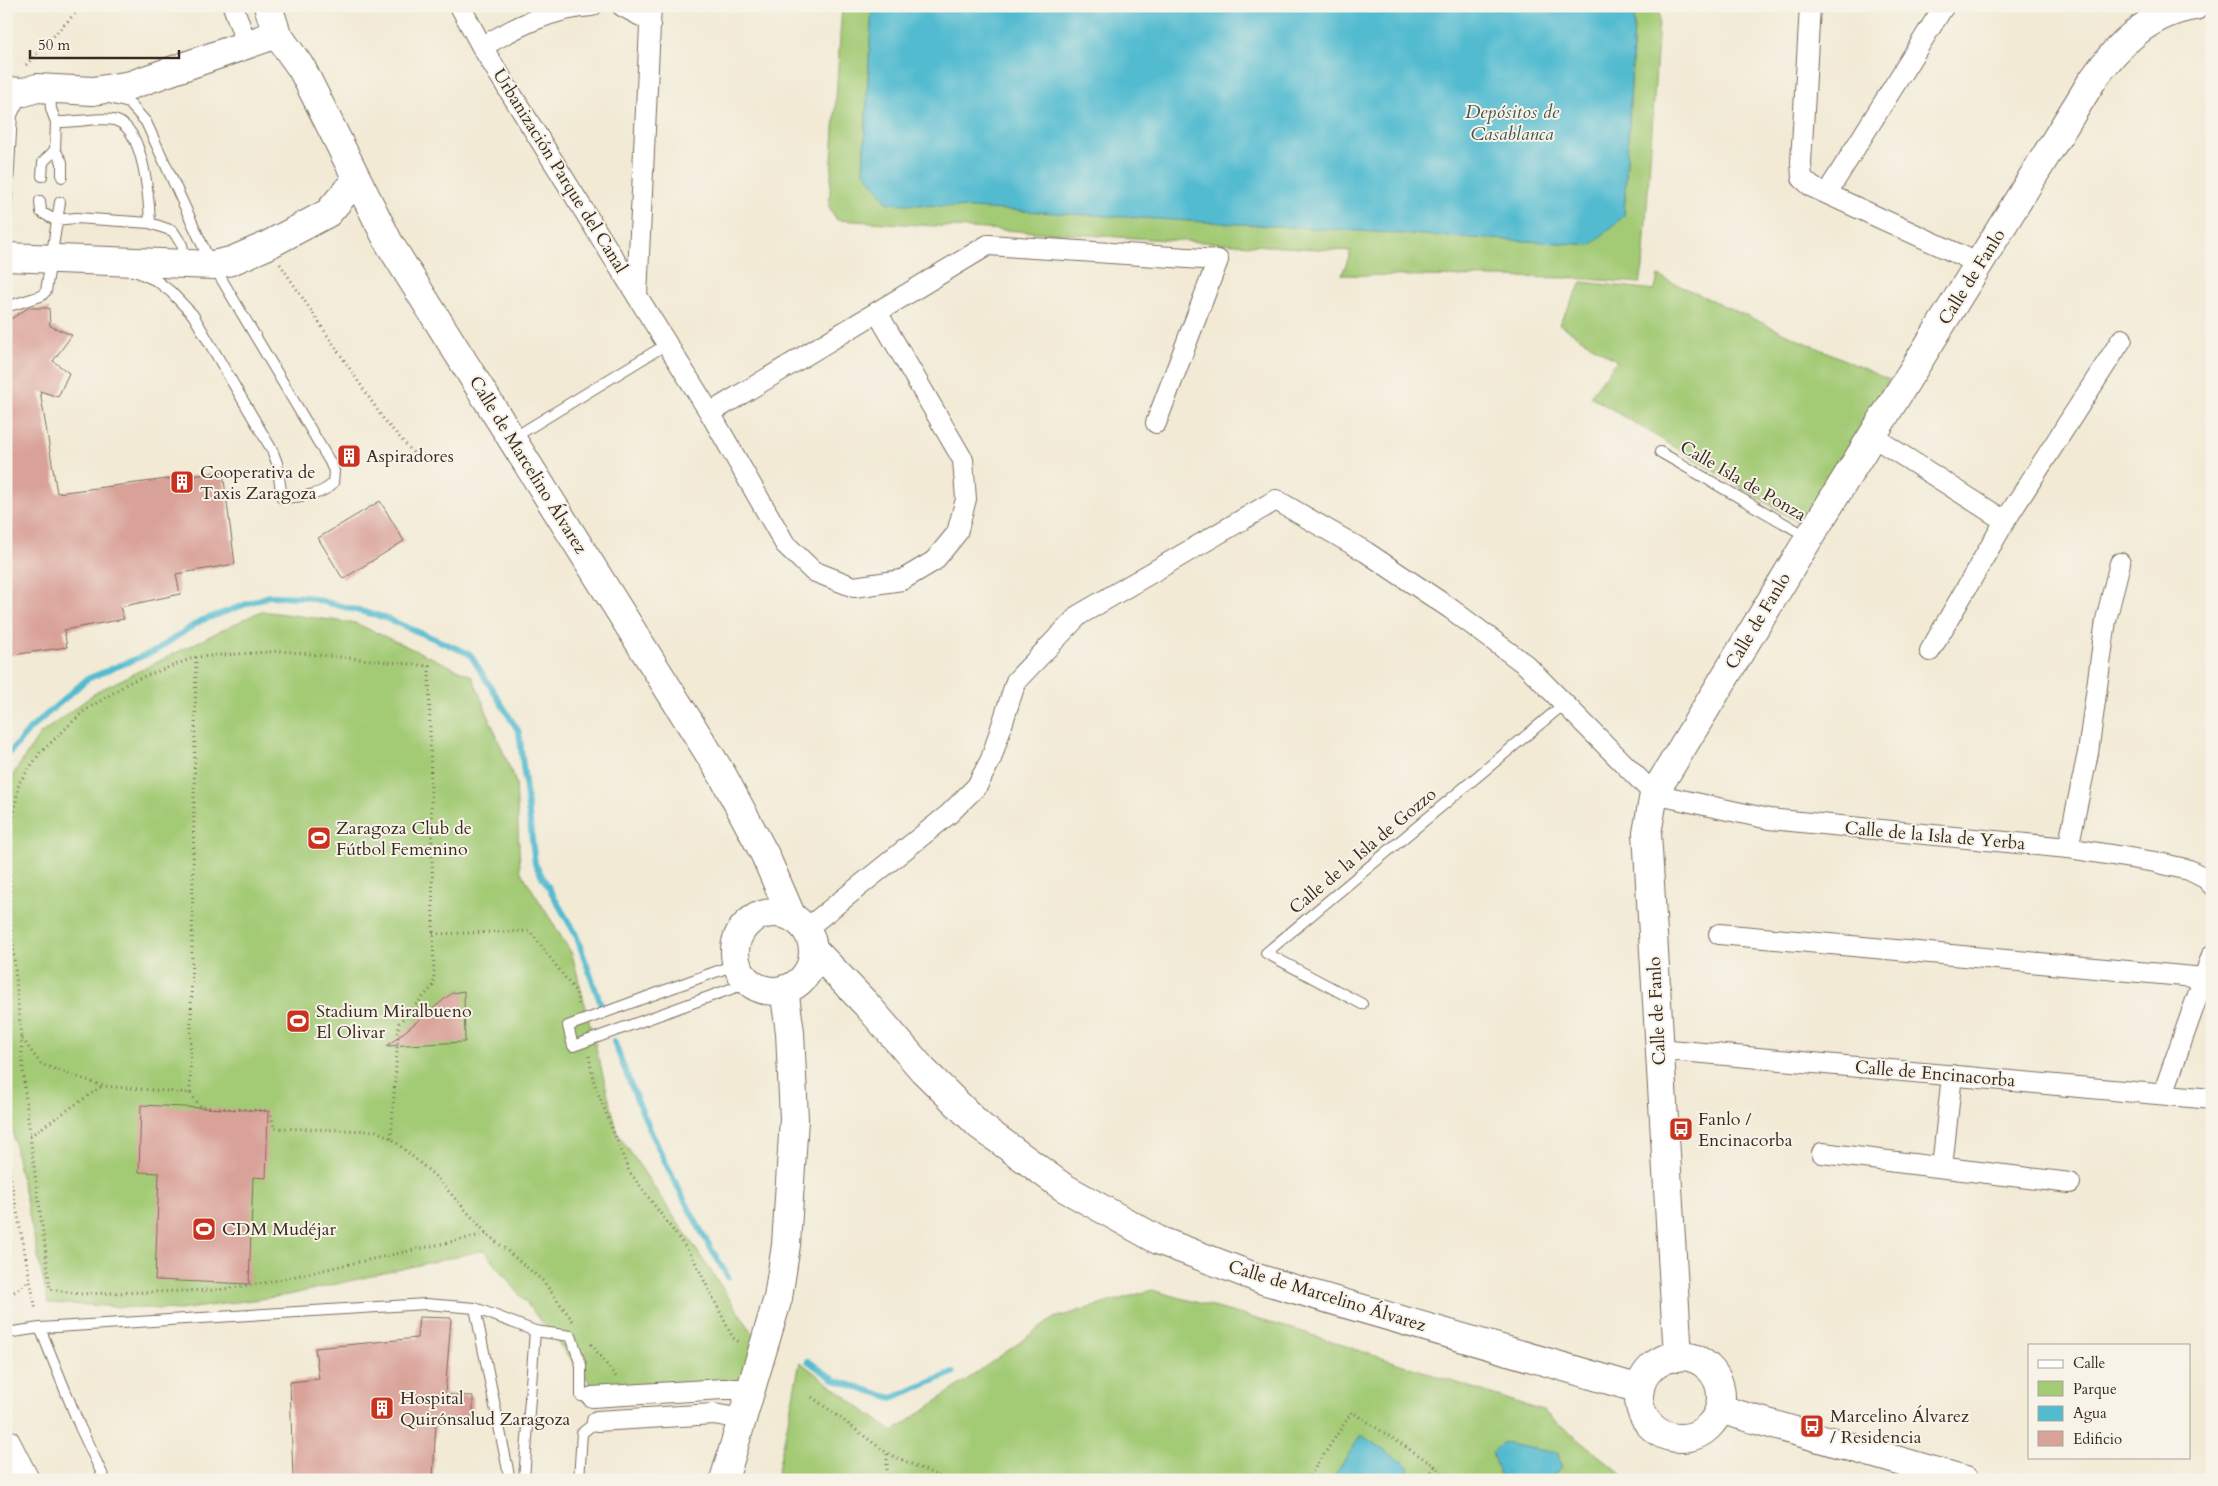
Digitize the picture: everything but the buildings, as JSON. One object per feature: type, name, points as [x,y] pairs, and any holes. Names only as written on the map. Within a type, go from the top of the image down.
[{"type":"street","points":[[233,6],[243,34]]},
{"type":"street","name":"Calle de Marcelino Álvarez","points":[[268,6],[277,34],[302,69],[374,216],[723,776],[765,855],[805,942]]},
{"type":"street","name":"Calle de Marcelino Álvarez","points":[[286,6],[302,69]]},
{"type":"street","name":"Urbanización Parque del Canal","points":[[460,6],[482,47],[710,413],[785,544],[813,571],[854,587],[902,580],[934,561],[957,533],[966,499],[963,460],[878,312]]},
{"type":"street","points":[[482,47],[510,30],[537,19],[580,6],[592,6]]},
{"type":"street","name":"Urbanización Parque del Canal","points":[[622,6],[650,14],[637,295]]},
{"type":"street","points":[[1810,6],[1801,172],[1805,183],[1980,264]]},
{"type":"street","points":[[1827,193],[1944,6]]},
{"type":"street","name":"Calle de Fanlo","points":[[1678,1357],[1647,833],[1654,794],[1809,538],[2092,81],[2112,54],[2130,37],[2156,19],[2195,6]]},
{"type":"street","points":[[24,84],[93,91],[131,85],[277,34]]},
{"type":"street","points":[[6,257],[213,265],[231,261],[266,246],[328,213],[356,180]]},
{"type":"street","points":[[328,213],[374,216]]},
{"type":"street","points":[[710,413],[988,244],[1218,260],[1156,423]]},
{"type":"street","points":[[1930,651],[2005,521],[2122,339]]},
{"type":"street","points":[[1872,436],[2005,521]]},
{"type":"street","points":[[765,914],[751,921],[740,932],[735,953],[743,973],[760,988],[784,989],[793,986],[805,942],[949,814],[977,786],[992,759],[1016,681],[1049,644],[1079,615],[1276,500],[1366,552],[1451,609],[1526,665],[1654,794]]},
{"type":"street","points":[[2068,848],[2088,753],[2106,620],[2120,563]]},
{"type":"street","name":"Calle de la Isla de Yerba","points":[[1654,794],[1739,814],[1810,825],[2068,848],[2155,862],[2189,870],[2205,878],[2212,885]]},
{"type":"street","name":"Calle de Marcelino Álvarez","points":[[765,855],[765,914],[775,913],[805,942],[866,1004],[923,1070],[980,1126],[1062,1187],[1158,1240],[1263,1280],[1640,1389]]},
{"type":"street","points":[[1719,934],[2205,978]]},
{"type":"street","points":[[2163,1094],[2212,955]]},
{"type":"street","points":[[724,1480],[753,1389],[778,1298],[790,1197],[794,1110],[790,1032],[784,989]]},
{"type":"street","name":"Calle de Encinacorba","points":[[1659,1049],[2212,1099]]},
{"type":"street","points":[[1942,1167],[1952,1075]]},
{"type":"street","points":[[1822,1152],[2070,1182]]},
{"type":"street","points":[[1678,1357],[1697,1361],[1711,1371],[1718,1382],[1721,1394],[1719,1409],[1707,1428],[1696,1435],[1683,1438],[1670,1437],[1658,1432],[1649,1424],[1642,1413],[1639,1401],[1640,1389],[1645,1376],[1654,1366],[1666,1359],[1678,1357]]},
{"type":"street","points":[[592,1397],[723,1388],[753,1389]]},
{"type":"street","points":[[1719,1409],[1965,1480]]},
{"type":"street","points":[[597,1422],[714,1414],[742,1419]]},
{"type":"street","points":[[6,1443],[25,1480]]},
{"type":"lane","points":[[6,218],[12,115],[24,84],[51,109],[56,122],[55,150],[62,162],[62,177]]},
{"type":"lane","points":[[93,91],[99,96],[129,104],[141,114],[213,265],[330,462],[334,471],[333,483],[326,490],[313,495],[282,498],[277,463],[272,450],[193,315],[184,304],[157,282],[111,262]]},
{"type":"lane","points":[[56,122],[116,120],[129,130],[138,147],[148,186],[150,223]]},
{"type":"lane","points":[[42,176],[43,162],[55,150]]},
{"type":"lane","points":[[40,202],[41,212],[56,220],[76,218],[150,223],[175,234],[182,245],[186,264]]},
{"type":"lane","points":[[6,307],[41,296],[46,291],[60,202]]},
{"type":"lane","points":[[175,234],[195,230]]},
{"type":"lane","points":[[512,439],[667,344]]},
{"type":"lane","name":"Calle Isla de Ponza","points":[[1660,452],[1809,538]]},
{"type":"lane","name":"Calle de la Isla de Gozzo","points":[[1362,1004],[1266,953],[1564,704]]},
{"type":"lane","points":[[743,973],[586,1041],[572,1046],[568,1026],[743,973]]},
{"type":"lane","points":[[6,1332],[40,1328],[426,1304],[474,1308],[534,1331],[571,1336],[581,1365],[581,1396],[592,1397]]},
{"type":"lane","points":[[474,1308],[510,1480]]},
{"type":"lane","points":[[40,1328],[80,1426],[105,1480]]},
{"type":"lane","points":[[531,1480],[524,1479],[534,1331]]},
{"type":"lane","points":[[579,1480],[582,1433],[597,1422]]},
{"type":"path","points":[[24,84],[29,64],[82,6]]},
{"type":"path","points":[[266,246],[295,284],[384,420],[417,457]]},
{"type":"path","points":[[390,1138],[399,1023],[434,985],[429,666],[281,651],[196,657],[132,681],[84,711],[40,753],[19,783],[11,832],[10,912],[24,1095],[42,1209],[50,1289],[79,1294],[217,1290],[264,1283],[487,1234]]},
{"type":"path","points":[[196,657],[190,1093],[202,1107],[270,1110],[274,1128],[376,1131],[390,1138],[434,1175],[487,1234],[543,1281],[578,1327]]},
{"type":"path","points":[[433,934],[530,931],[576,992],[582,1023]]},
{"type":"path","points":[[21,1038],[41,1064],[103,1086],[190,1093]]},
{"type":"path","points":[[586,1041],[594,1082],[630,1171],[692,1256],[733,1338],[739,1342]]},
{"type":"path","points":[[30,1136],[103,1086]]},
{"type":"path","points":[[6,1154],[36,1311]]},
{"type":"path","points":[[6,1298],[30,1280]]},
{"type":"path","points":[[590,1342],[618,1380]]},
{"type":"path","points":[[812,1397],[887,1453],[947,1480]]},
{"type":"path","points":[[1307,1480],[1352,1412],[1435,1466],[1450,1480]]},
{"type":"path","points":[[887,1453],[887,1480]]},
{"type":"path","points":[[1426,1480],[1435,1466]]},
{"type":"green space","points":[[842,6],[872,6],[863,170],[1624,216],[1635,6],[1660,6],[1643,267],[1640,283],[1573,278],[1342,275],[1351,251],[837,220],[829,207]]},
{"type":"green space","points":[[1658,276],[1889,380],[1800,523],[1590,396],[1617,361],[1559,324],[1582,282],[1655,290]]},
{"type":"green space","name":"Stadium Miralbueno El Olivar","points":[[261,611],[355,623],[472,676],[516,783],[520,870],[572,954],[618,1134],[771,1360],[761,1388],[599,1394],[484,1250],[289,1295],[179,1310],[48,1303],[17,1159],[6,1088],[6,785],[40,734],[98,691]]},
{"type":"green space","points":[[1152,1290],[1300,1331],[1543,1411],[1629,1480],[776,1480],[800,1362],[893,1432],[1054,1318]]},
{"type":"water","name":"Depósitos de Casablanca","points":[[872,6],[1635,6],[1624,216],[1591,245],[888,203],[863,170]]},
{"type":"water","points":[[1361,1435],[1410,1467],[1402,1480],[1332,1480]]},
{"type":"water","points":[[1502,1443],[1558,1453],[1561,1468],[1550,1480],[1501,1480],[1492,1453]]},
{"type":"waterway","points":[[6,757],[30,729],[87,679],[155,651],[200,621],[269,596],[306,597],[383,617],[470,654],[519,732],[535,864],[576,935],[603,1010]]},
{"type":"waterway","points":[[614,1041],[637,1101],[665,1162],[728,1277]]},
{"type":"waterway","points":[[808,1361],[835,1380],[892,1398],[953,1373]]},
{"type":"place","name":"Aspiradores","points":[[349,456]]},
{"type":"place","name":"Cooperativa de Taxis Zaragoza","points":[[182,482]]},
{"type":"place","name":"Zaragoza Club de Fútbol Femenino","points":[[319,838]]},
{"type":"place","name":"Stadium Miralbueno El Olivar","points":[[298,1021]]},
{"type":"place","name":"Fanlo / Encinacorba","points":[[1681,1129]]},
{"type":"place","name":"CDM Mudéjar","points":[[204,1229]]},
{"type":"place","name":"Hospital Quirónsalud Zaragoza","points":[[382,1408]]},
{"type":"place","name":"Marcelino Álvarez / Residencia","points":[[1812,1426]]}]
